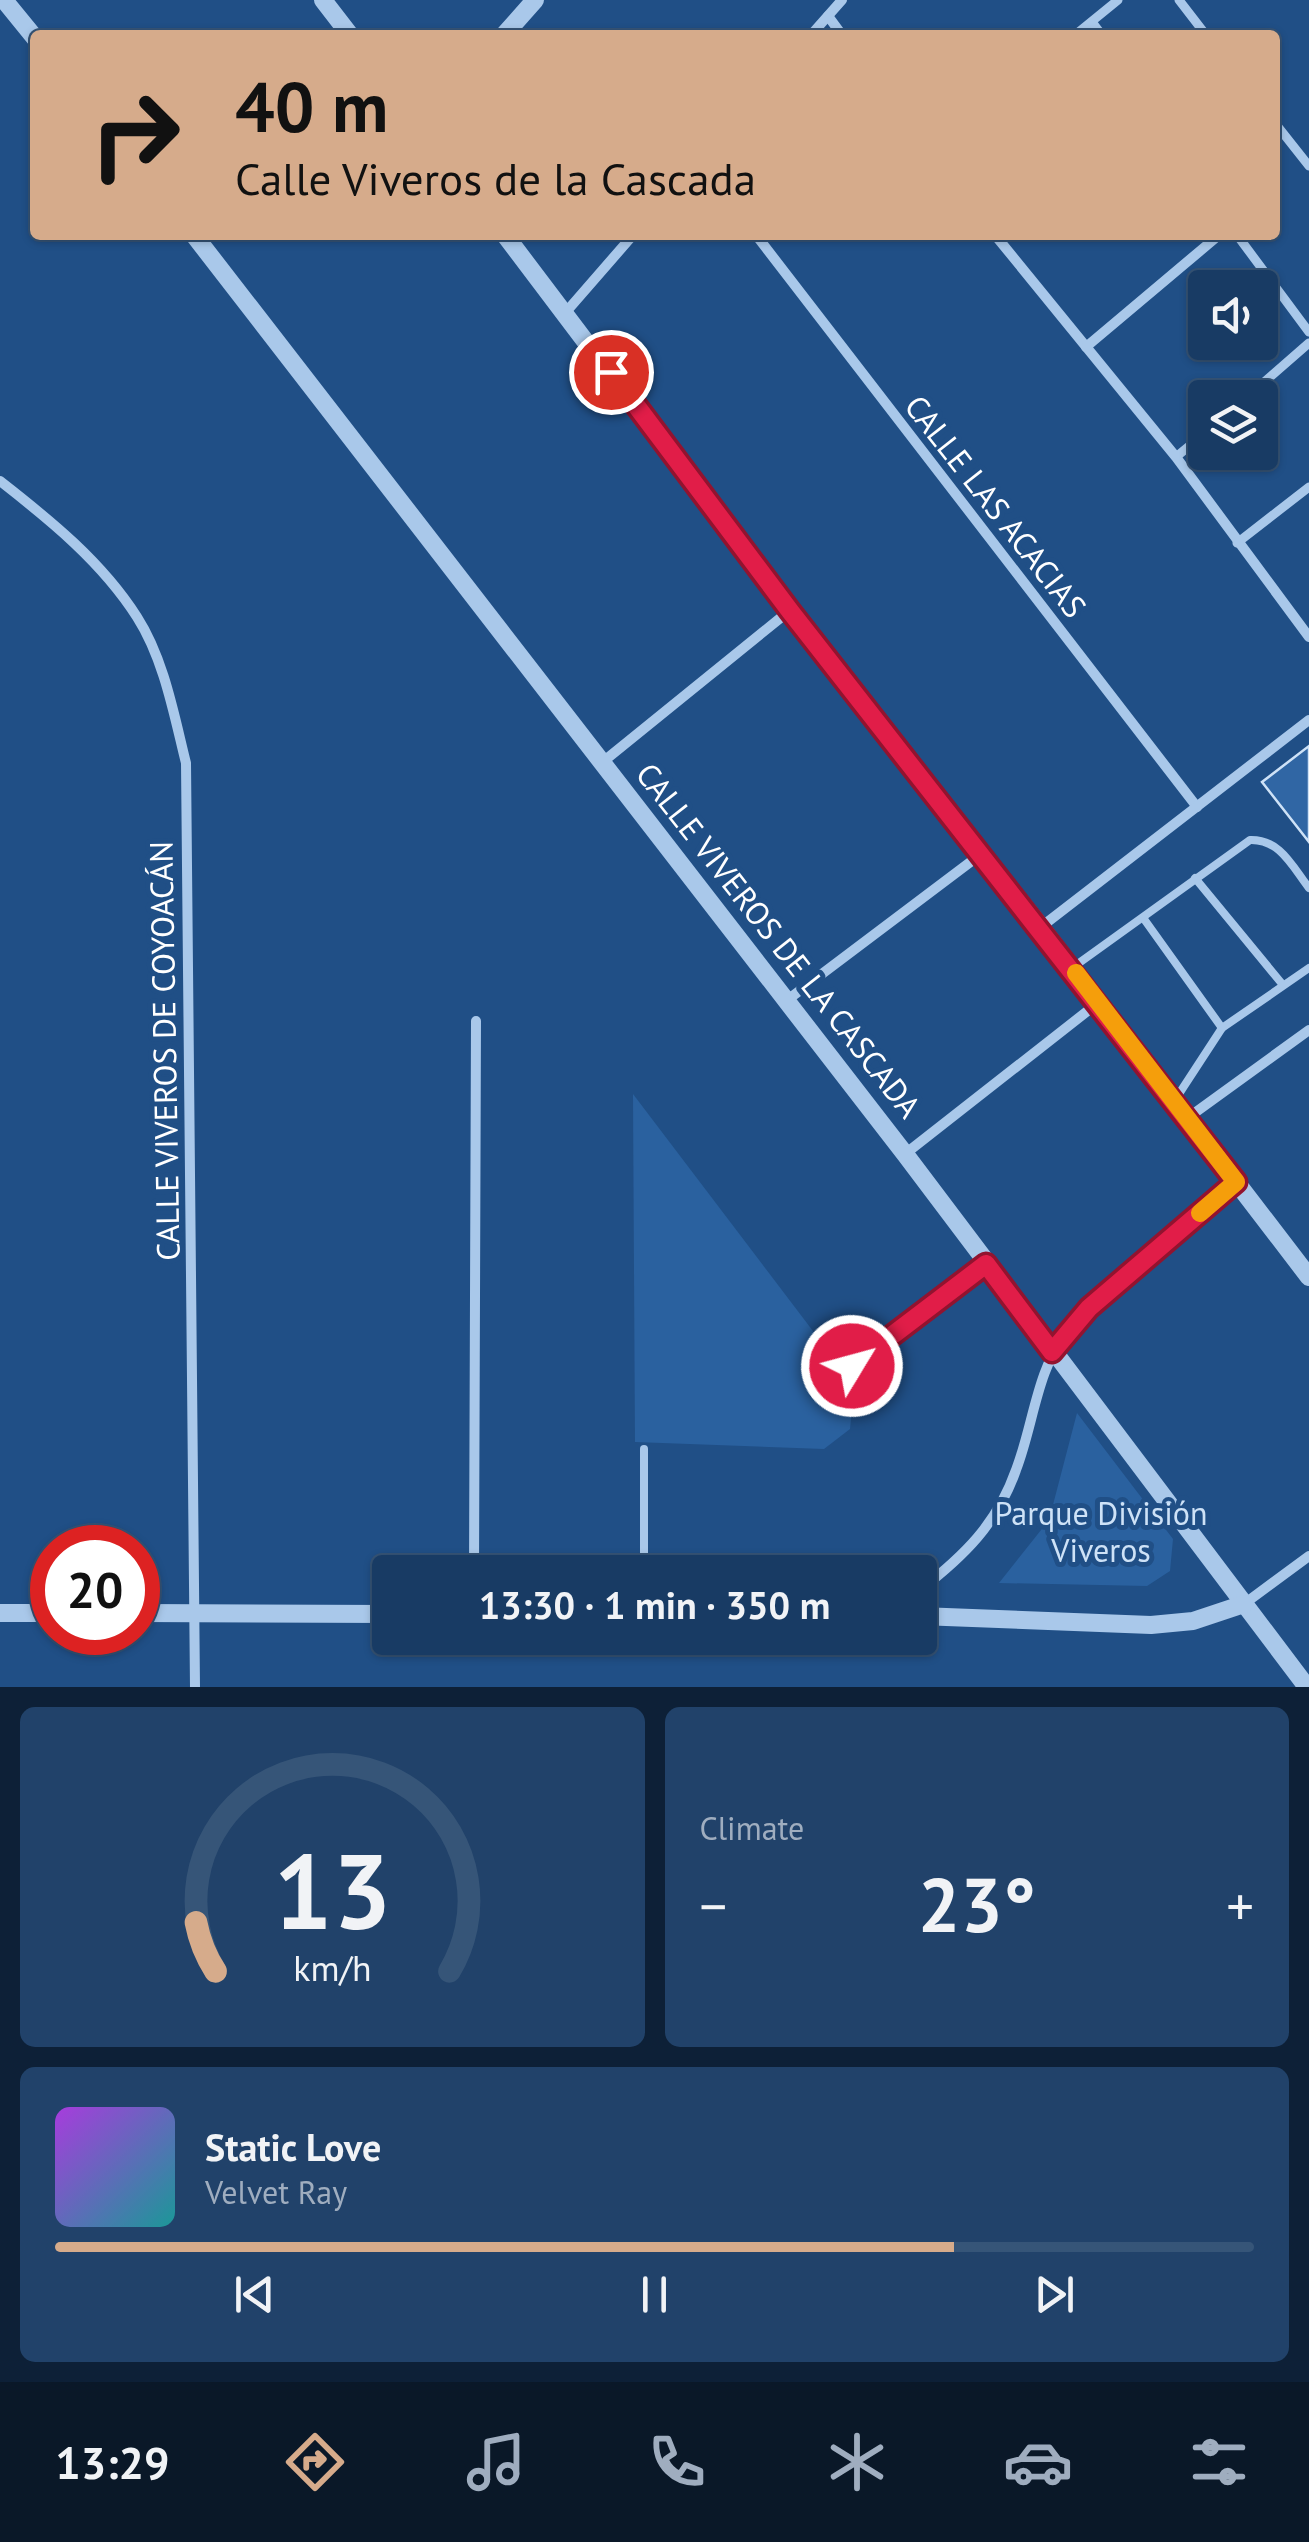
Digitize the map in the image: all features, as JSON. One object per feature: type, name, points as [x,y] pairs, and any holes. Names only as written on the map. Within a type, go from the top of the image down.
[{"type":"street","points":[[4,0],[30,32]]},
{"type":"street","points":[[323,0],[346,30]]},
{"type":"street","points":[[508,30],[535,0]]},
{"type":"street","points":[[815,30],[842,0]]},
{"type":"street","points":[[1082,30],[1118,0]]},
{"type":"street","points":[[1179,0],[1202,30]]},
{"type":"street","points":[[828,16],[838,30]]},
{"type":"street","points":[[1092,22],[1098,30]]},
{"type":"street","points":[[1280,129],[1309,166]]},
{"type":"street","name":"CALLE VIVEROS DE LA CASCADA","points":[[198,240],[604,761],[1307,1687]]},
{"type":"street","points":[[510,240],[790,611],[1100,1002],[1309,1277]]},
{"type":"street","points":[[566,312],[629,240]]},
{"type":"street","name":"CALLE LAS ACACIAS","points":[[760,240],[1197,807]]},
{"type":"street","points":[[999,240],[1176,457],[1309,637]]},
{"type":"street","points":[[1086,347],[1213,240]]},
{"type":"street","points":[[1241,240],[1309,332]]},
{"type":"street","points":[[1268,380],[1307,348]]},
{"type":"street","points":[[1176,457],[1188,447]]},
{"type":"street","name":"CALLE VIVEROS DE COYOACÁN","points":[[0,482],[66,532],[137,617],[167,686],[186,763],[195,1687]]},
{"type":"street","points":[[1238,543],[1309,487]]},
{"type":"street","points":[[604,761],[790,611]]},
{"type":"street","points":[[1041,927],[1309,720]]},
{"type":"street","points":[[786,1000],[982,854]]},
{"type":"street","points":[[905,1154],[1100,1002]]},
{"type":"street","points":[[474,1555],[476,1021]]},
{"type":"street","points":[[1188,1117],[1309,1030]]},
{"type":"street","points":[[937,1577],[967,1554],[994,1518],[1016,1470],[1052,1352],[1089,1308],[1236,1182]]},
{"type":"street","points":[[937,1617],[1151,1624],[1193,1621],[1244,1604],[1309,1556]]},
{"type":"street","points":[[0,1613],[30,1613]]},
{"type":"street","points":[[160,1613],[372,1614]]},
{"type":"lane","points":[[1072,968],[1250,840],[1265,840],[1278,848],[1309,888]]},
{"type":"lane","points":[[1195,878],[1283,985]]},
{"type":"lane","points":[[1144,919],[1222,1028]]},
{"type":"lane","points":[[1176,1100],[1222,1028],[1309,968]]},
{"type":"lane","points":[[852,1366],[986,1264]]},
{"type":"lane","points":[[644,1449],[644,1555]]},
{"type":"green space","points":[[633,1094],[838,1364],[853,1398],[850,1429],[824,1449],[635,1442]]},
{"type":"green space","name":"Parque División Viveros","points":[[1077,1413],[1173,1539],[1170,1571],[1147,1586],[999,1583],[1049,1520]]},
{"type":"building","points":[[1309,746],[1309,842],[1262,782]]},
{"type":"slow traffic","points":[[1076,973],[1236,1182],[1200,1213]]},
{"type":"route","points":[[611,372],[790,611],[1041,927],[1236,1182],[1089,1308],[1052,1352],[986,1264],[852,1366]]}]
